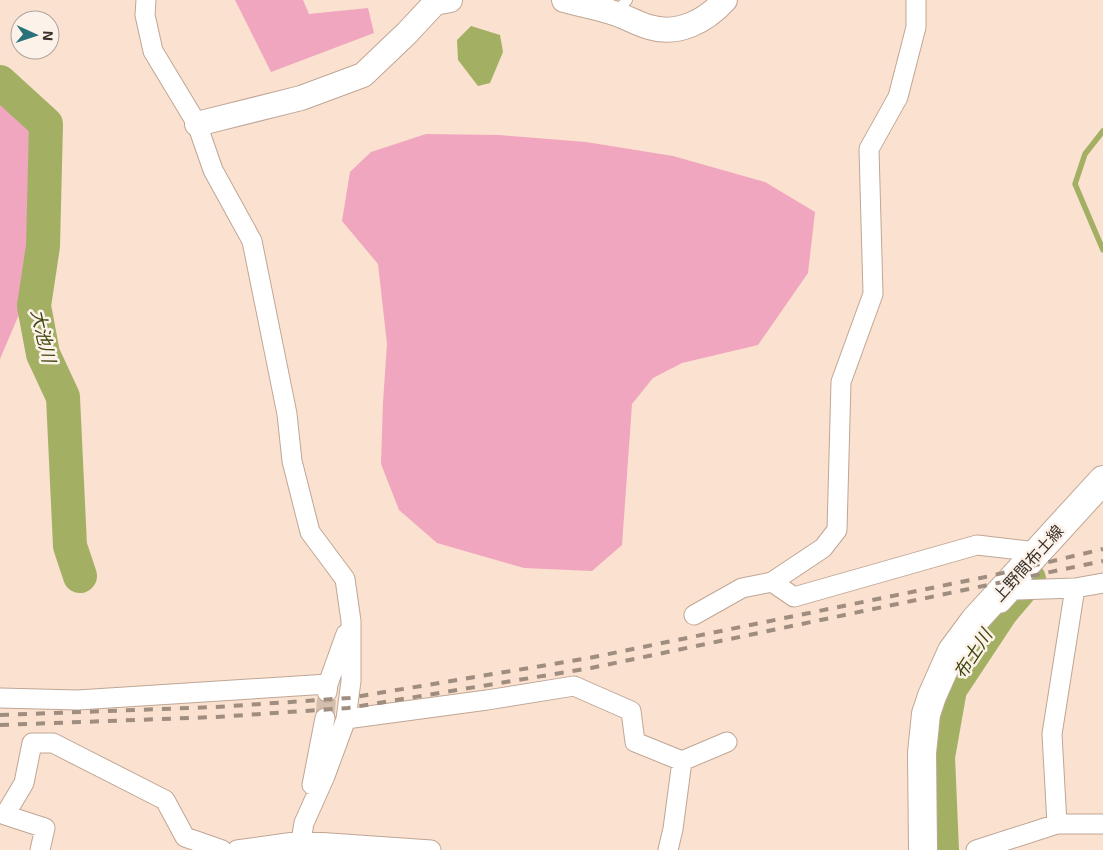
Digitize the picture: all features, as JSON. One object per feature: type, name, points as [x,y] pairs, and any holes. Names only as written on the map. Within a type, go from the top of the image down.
[{"type":"main road","name":"上野間布土線","points":[[924,850],[922,753],[926,714],[952,651],[975,620],[1103,480]]},
{"type":"street","points":[[146,0],[145,15],[153,51],[197,124],[213,170],[252,241],[287,414],[292,461],[310,532],[345,579],[351,621],[351,681],[346,719],[303,838]]},
{"type":"street","points":[[197,124],[301,98],[363,75],[435,4],[450,0]]},
{"type":"street","points":[[564,0],[621,7],[651,28],[676,30],[693,24],[713,13],[725,0]]},
{"type":"street","points":[[694,615],[742,588],[772,582],[823,548],[837,530],[841,382],[873,294],[870,149],[898,97],[916,27],[916,0]]},
{"type":"street","points":[[772,582],[794,597],[977,545],[1037,552]]},
{"type":"street","points":[[952,651],[1013,590],[1035,591],[1075,588],[1103,583]]},
{"type":"street","points":[[1056,824],[1052,734],[1075,588]]},
{"type":"street","points":[[0,698],[78,700],[328,688],[351,621]]},
{"type":"street","points":[[346,719],[574,686],[631,711],[635,742],[682,761],[727,742]]},
{"type":"street","points":[[303,838],[325,718]]},
{"type":"street","points":[[40,850],[45,828],[5,815],[24,783],[32,744],[53,742],[165,800],[185,837],[222,850]]},
{"type":"street","points":[[668,850],[674,828],[682,761]]},
{"type":"street","points":[[976,850],[1056,824],[1103,824]]},
{"type":"street","points":[[237,850],[303,838],[430,850]]},
{"type":"shaded area","points":[[235,0],[303,0],[309,14],[368,8],[374,33],[271,72]]},
{"type":"shaded area","points":[[471,26],[500,35],[503,52],[490,83],[478,86],[458,60],[457,40]]},
{"type":"shaded area","points":[[0,94],[34,127],[35,239],[23,305],[0,359]]},
{"type":"shaded area","points":[[426,134],[499,135],[586,142],[673,156],[765,182],[815,212],[808,273],[758,345],[682,363],[653,378],[632,404],[622,545],[592,571],[524,568],[437,543],[399,510],[381,464],[387,344],[378,264],[342,221],[350,172],[371,152]]},
{"type":"waterway","name":"大池川","points":[[0,82],[46,124],[43,246],[34,306],[43,354],[63,397],[70,546],[80,576]]},
{"type":"waterway","points":[[1103,131],[1085,154],[1075,184],[1103,250]]},
{"type":"waterway","name":"布土川","points":[[942,850],[938,757],[950,689],[1001,612],[1029,579]]},
{"type":"tunnel","points":[[325,718],[327,692]]},
{"type":"railway","points":[[0,715],[216,707],[349,698],[589,658],[990,576],[1103,549]]},
{"type":"railway","points":[[0,725],[216,717],[348,708],[591,668],[1103,561]]}]
